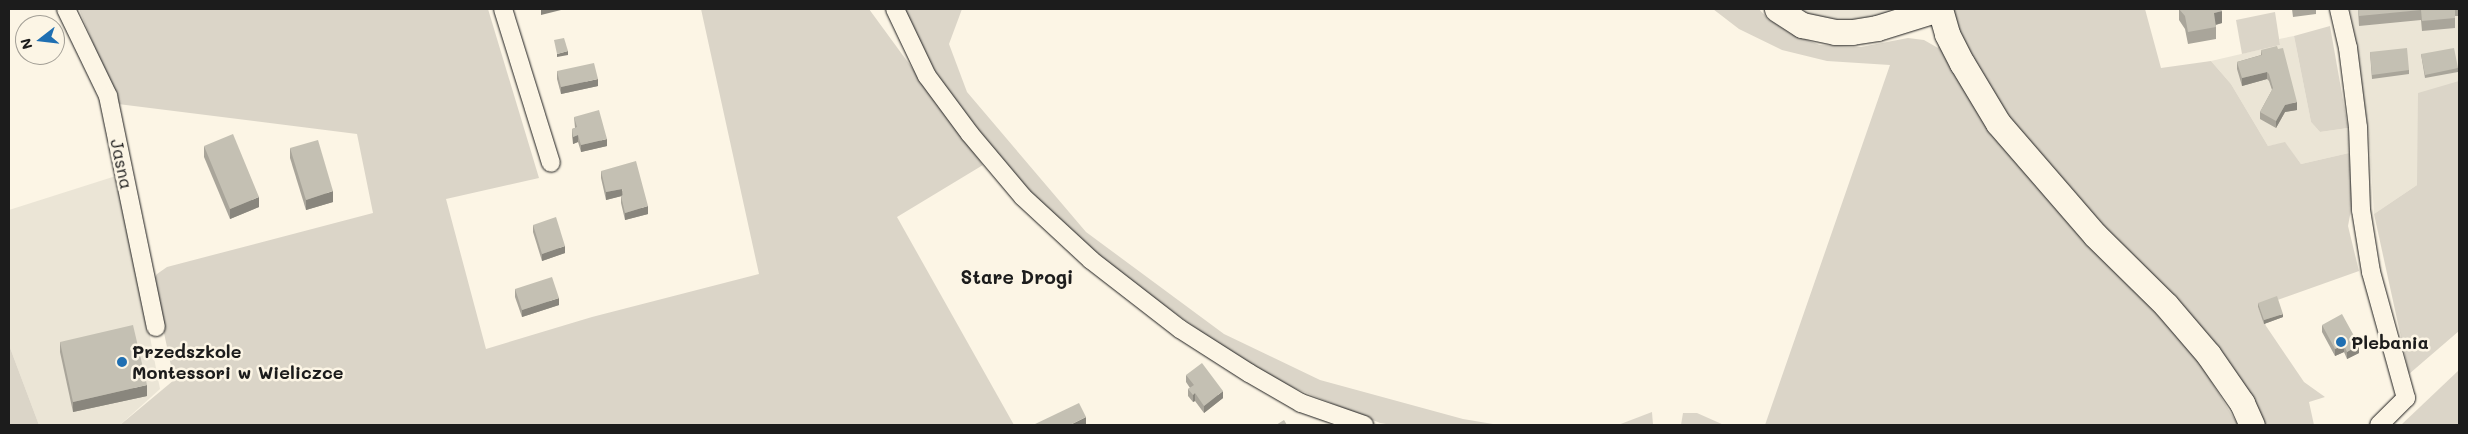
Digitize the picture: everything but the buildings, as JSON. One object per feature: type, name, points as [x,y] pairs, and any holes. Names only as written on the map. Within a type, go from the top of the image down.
[{"type":"street","name":"Jasna","points":[[66,9],[108,96],[156,327]]},
{"type":"street","points":[[503,9],[551,163]]},
{"type":"street","points":[[895,9],[927,76],[970,134],[1023,197],[1091,260],[1180,329],[1249,374],[1301,403],[1364,425]]},
{"type":"street","points":[[1777,9],[1809,27],[1835,32],[1852,32],[1877,28],[1939,9],[1947,34],[1962,63],[1998,123],[2095,235],[2166,305],[2196,340],[2242,403],[2252,425]]},
{"type":"street","points":[[2339,9],[2348,48],[2358,126],[2361,210],[2371,272],[2406,398],[2379,425]]},
{"type":"shaded area","points":[[79,9],[488,9],[539,178],[446,199],[486,349],[592,317],[759,274],[701,9],[869,9],[983,165],[897,217],[1014,425],[120,425],[174,380],[153,281],[157,274],[167,267],[373,213],[357,134],[118,104]]},
{"type":"shaded area","points":[[905,9],[962,9],[949,44],[967,92],[1086,232],[1224,334],[1320,380],[1463,419],[1499,425],[1392,425],[1380,423],[1282,383],[1232,354],[1098,258],[1036,199],[975,130],[933,68]]},
{"type":"shaded area","points":[[1713,9],[1759,9],[1768,19],[1791,34],[1820,45],[1861,47],[1908,38],[1924,40],[1938,48],[1944,9],[2145,9],[2161,68],[2211,61],[2231,84],[2268,146],[2285,142],[2301,164],[2349,153],[2352,204],[2348,226],[2359,271],[2258,307],[2266,326],[2304,382],[2325,397],[2309,402],[2314,425],[2266,425],[2254,401],[2197,358],[2238,425],[1765,425],[1890,65],[1827,61],[1782,50],[1739,29]]},
{"type":"shaded area","points":[[1797,9],[1895,9],[1892,12],[1855,21],[1828,22]]},
{"type":"shaded area","points":[[2350,9],[2459,9],[2459,128],[2423,181],[2374,214],[2369,135]]},
{"type":"shaded area","points":[[2275,12],[2280,45],[2242,54],[2236,20]]},
{"type":"shaded area","points":[[2330,26],[2348,128],[2320,132],[2311,122],[2294,36]]},
{"type":"shaded area","points":[[2294,36],[2311,122],[2320,132],[2348,128],[2349,153],[2301,164],[2285,143],[2268,146],[2231,84],[2211,61],[2280,45],[2279,39]]},
{"type":"shaded area","points":[[2459,81],[2459,331],[2409,374],[2374,214],[2417,185],[2418,93]]},
{"type":"shaded area","points":[[119,175],[160,389],[120,425],[39,425],[9,345],[9,210]]},
{"type":"shaded area","points":[[9,345],[39,425],[9,425]]},
{"type":"shaded area","points":[[2459,370],[2459,425],[2401,425]]},
{"type":"shaded area","points":[[1652,412],[1653,425],[1618,425]]},
{"type":"shaded area","points":[[1683,413],[1697,413],[1724,425],[1681,425]]},
{"type":"place","name":"Plebania","points":[[2341,342]]},
{"type":"place","name":"Przedszkole Montessori w Wieliczce","points":[[122,362]]},
{"type":"district","name":"Stare Drogi","points":[[1017,277]]}]
